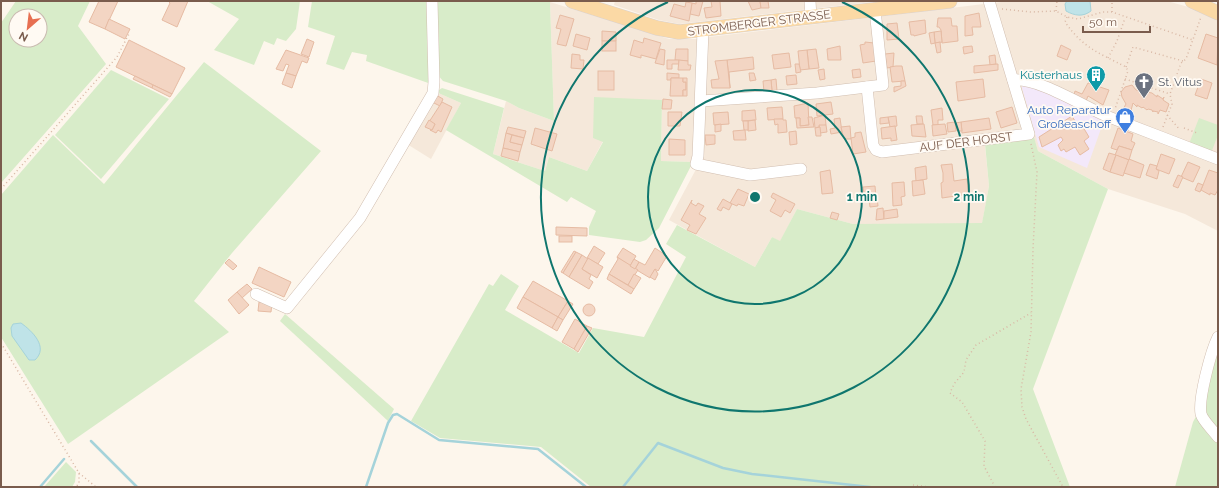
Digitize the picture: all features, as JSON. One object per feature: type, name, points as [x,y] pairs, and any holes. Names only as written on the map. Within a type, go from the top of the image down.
[{"type":"main road","name":"STROMBERGER STRASSE","points":[[572,1],[657,28],[679,32],[702,31],[950,1]]},
{"type":"main road","points":[[1199,3],[1218,12]]},
{"type":"street","points":[[256,294],[287,308],[360,218],[384,179],[433,94],[432,1]]},
{"type":"street","points":[[810,1],[811,17]]},
{"type":"street","name":"AUF DER HORST","points":[[867,87],[873,145],[876,150],[882,152],[1029,134],[990,4]]},
{"type":"street","points":[[701,101],[802,94],[883,85],[875,10]]},
{"type":"street","points":[[702,31],[701,101],[698,156],[696,164],[750,175],[801,169]]},
{"type":"street","points":[[1013,80],[1022,79],[1068,97],[1087,108],[1218,159]]},
{"type":"street","points":[[1218,337],[1213,348],[1200,401],[1201,415],[1218,437]]},
{"type":"path","points":[[1056,11],[1057,1]]},
{"type":"path","points":[[1112,1],[1112,12]]},
{"type":"path","points":[[1160,136],[1172,104],[1170,94],[1181,63],[1186,59],[1193,40],[1199,3]]},
{"type":"path","points":[[990,4],[1030,12],[1056,11],[1067,17],[1082,18],[1103,12],[1112,12],[1125,18],[1193,40]]},
{"type":"path","points":[[1067,17],[1064,22],[1076,37],[1087,47],[1126,67]]},
{"type":"path","points":[[1108,58],[1117,41],[1125,18]]},
{"type":"path","points":[[1,189],[117,57],[130,32]]},
{"type":"path","points":[[1112,118],[1128,70],[1126,67],[1133,47],[1183,61]]},
{"type":"path","points":[[1125,79],[1170,94]]},
{"type":"path","points":[[1167,115],[1180,130]]},
{"type":"path","points":[[1184,128],[1197,132]]},
{"type":"path","points":[[1029,134],[1037,172],[1031,332],[1020,389],[1022,407],[1026,419],[1062,487]]},
{"type":"path","points":[[994,487],[984,466],[985,441],[962,402],[950,393],[954,384],[964,372],[966,360],[976,345],[1032,313]]},
{"type":"path","points":[[1,343],[79,473],[96,487]]},
{"type":"path","points":[[76,487],[79,483],[79,473]]},
{"type":"path","points":[[913,485],[929,487]]},
{"type":"shaded area","points":[[615,1],[881,1],[679,24],[659,20],[614,5]]},
{"type":"shaded area","points":[[1010,1],[1167,1],[1192,8],[1218,21],[1218,231],[1185,214],[1108,189],[1038,151],[993,3]]},
{"type":"shaded area","points":[[550,2],[669,39],[697,39],[693,162],[661,161],[662,100],[603,141],[587,171],[549,157],[545,171],[493,154],[506,101],[519,108],[554,121]]},
{"type":"shaded area","points":[[984,4],[1023,127],[1017,132],[984,136],[989,186],[982,224],[853,224],[797,209],[780,242],[772,237],[755,267],[669,220],[702,158],[706,42],[709,37]]},
{"type":"shaded area","points":[[1026,84],[1067,100],[1100,118],[1103,123],[1087,168],[1039,147],[1022,88],[1022,85]]},
{"type":"shaded area","points":[[436,92],[461,103],[431,159],[407,144]]},
{"type":"green space","points":[[16,1],[90,1],[78,26],[106,64],[1,183],[1,23],[8,13],[8,48],[48,48],[48,8],[11,8]]},
{"type":"green space","points":[[207,1],[300,1],[296,29],[286,41],[277,38],[274,45],[264,41],[254,65],[214,50],[239,19]]},
{"type":"green space","points":[[312,1],[429,1],[431,84],[366,61],[367,55],[352,52],[344,70],[326,64],[335,36],[308,27]]},
{"type":"green space","points":[[435,1],[550,2],[554,121],[519,108],[506,101],[443,81],[437,74]]},
{"type":"green space","points":[[204,62],[321,151],[232,253],[194,301],[229,332],[68,444],[1,337],[1,195],[53,135],[104,184]]},
{"type":"green space","points":[[111,70],[169,99],[101,179],[55,135]]},
{"type":"green space","points":[[442,88],[504,108],[493,154],[545,171],[549,157],[587,171],[603,142],[593,138],[594,97],[662,100],[661,161],[693,162],[659,228],[646,240],[640,242],[589,235],[589,227],[596,211],[571,197],[567,202],[446,130],[461,103],[436,92]]},
{"type":"green space","points":[[1199,118],[1218,125],[1218,135],[1211,153],[1189,144]]},
{"type":"green space","points":[[1034,137],[1038,151],[1108,189],[1033,389],[1070,487],[591,487],[541,447],[440,438],[411,421],[489,284],[493,286],[501,274],[519,286],[505,310],[579,353],[593,328],[644,337],[686,257],[666,244],[677,225],[755,267],[772,237],[780,241],[797,209],[853,224],[982,223],[989,186],[985,144]]},
{"type":"green space","points":[[285,314],[394,409],[388,421],[280,321]]},
{"type":"green space","points":[[1218,346],[1218,487],[1175,487],[1193,422],[1204,402]]},
{"type":"green space","points":[[66,462],[76,472],[75,482],[72,487],[44,487]]},
{"type":"water","points":[[1067,1],[1090,1],[1091,11],[1082,15],[1069,13],[1066,11],[1065,4]]},
{"type":"water","points":[[21,323],[30,330],[40,345],[39,355],[35,360],[29,360],[12,336],[11,328],[13,324]]},
{"type":"building","points":[[99,1],[118,1],[105,29],[89,22]]},
{"type":"building","points":[[168,1],[188,1],[177,27],[162,20],[170,3]]},
{"type":"building","points":[[696,1],[703,1],[699,16],[690,14],[692,3],[696,4]]},
{"type":"building","points":[[711,1],[720,1],[721,16],[706,18],[704,8],[712,7]]},
{"type":"building","points":[[748,1],[760,1],[761,8],[752,10]]},
{"type":"building","points":[[760,1],[768,1],[769,8],[761,8]]},
{"type":"building","points":[[686,2],[692,3],[689,21],[670,16],[674,4],[685,7]]},
{"type":"building","points":[[979,13],[981,27],[972,27],[973,35],[965,36],[965,16]]},
{"type":"building","points":[[560,15],[574,19],[566,46],[557,44],[561,29],[556,28]]},
{"type":"building","points":[[938,18],[951,18],[952,26],[957,26],[958,41],[942,43],[941,30],[937,27]]},
{"type":"building","points":[[109,19],[130,29],[125,39],[105,29]]},
{"type":"building","points":[[925,20],[926,33],[914,36],[911,35],[909,22]]},
{"type":"building","points":[[897,23],[899,39],[887,40],[887,24]]},
{"type":"building","points":[[602,31],[616,32],[616,41],[602,41]]},
{"type":"building","points":[[941,31],[942,42],[935,43],[934,32]]},
{"type":"building","points":[[934,32],[935,43],[931,44],[929,33]]},
{"type":"building","points":[[576,34],[590,38],[587,50],[573,46]]},
{"type":"building","points":[[1206,34],[1218,38],[1217,65],[1198,58]]},
{"type":"building","points":[[644,38],[661,43],[656,59],[641,55],[641,58],[630,55],[634,40],[643,43]]},
{"type":"building","points":[[307,39],[314,42],[309,57],[301,54]]},
{"type":"building","points":[[129,40],[185,68],[172,94],[116,67]]},
{"type":"building","points":[[602,41],[616,41],[616,51],[602,51]]},
{"type":"building","points":[[865,42],[874,43],[876,61],[863,63],[860,45],[865,44]]},
{"type":"building","points":[[940,42],[941,52],[937,53],[935,43]]},
{"type":"building","points":[[1061,45],[1071,50],[1067,60],[1057,56]]},
{"type":"building","points":[[840,46],[841,60],[828,60],[827,49]]},
{"type":"building","points":[[972,46],[973,52],[964,54],[963,47]]},
{"type":"building","points":[[660,49],[665,50],[664,65],[655,63]]},
{"type":"building","points":[[676,49],[688,49],[688,61],[675,60]]},
{"type":"building","points":[[816,49],[819,68],[809,69],[807,50]]},
{"type":"building","points":[[286,50],[309,58],[307,63],[302,61],[296,76],[286,73],[289,65],[286,64],[283,71],[276,69]]},
{"type":"building","points":[[807,50],[809,69],[800,70],[798,51]]},
{"type":"building","points":[[789,53],[791,67],[774,69],[772,55]]},
{"type":"building","points":[[894,53],[893,67],[887,68],[885,54]]},
{"type":"building","points":[[572,54],[580,55],[580,60],[584,60],[583,69],[571,68]]},
{"type":"building","points":[[995,55],[996,64],[990,65],[989,56]]},
{"type":"building","points":[[753,57],[754,69],[729,72],[730,88],[727,60]]},
{"type":"building","points":[[667,60],[679,60],[679,64],[672,64],[672,69],[667,69]]},
{"type":"building","points":[[679,60],[688,61],[688,65],[691,65],[690,70],[678,70]]},
{"type":"building","points":[[727,60],[730,88],[712,88],[711,80],[719,79],[715,61]]},
{"type":"building","points":[[795,64],[799,64],[801,72],[796,73]]},
{"type":"building","points":[[998,64],[998,70],[974,73],[974,66]]},
{"type":"building","points":[[902,66],[905,81],[892,82],[890,67]]},
{"type":"building","points":[[824,69],[825,79],[820,80],[818,70]]},
{"type":"building","points":[[860,69],[861,77],[853,78],[852,70]]},
{"type":"building","points":[[598,71],[614,71],[614,90],[598,90]]},
{"type":"building","points":[[286,73],[296,76],[292,88],[282,84]]},
{"type":"building","points":[[667,73],[679,74],[679,78],[671,78],[671,80],[667,80]]},
{"type":"building","points":[[749,73],[754,73],[756,80],[750,81]]},
{"type":"building","points":[[796,75],[797,84],[787,85],[786,76]]},
{"type":"building","points":[[135,76],[153,85],[152,88],[133,79]]},
{"type":"building","points":[[671,78],[683,78],[683,82],[686,82],[686,90],[683,90],[683,96],[670,96]]},
{"type":"building","points":[[683,78],[687,78],[687,96],[683,96],[683,90],[686,90],[686,82],[683,82]]},
{"type":"building","points":[[776,79],[777,91],[772,91],[771,80]]},
{"type":"building","points":[[983,79],[985,97],[958,101],[956,82]]},
{"type":"building","points":[[1201,79],[1212,83],[1207,99],[1195,95]]},
{"type":"building","points":[[771,80],[772,91],[764,92],[763,81]]},
{"type":"building","points":[[901,81],[905,81],[906,86],[894,92],[894,87],[901,86]]},
{"type":"building","name":"Küsterhaus","points":[[1088,83],[1109,90],[1103,105],[1088,96],[1086,101],[1074,95],[1075,91],[1082,94]]},
{"type":"building","points":[[153,85],[172,94],[170,97],[152,88]]},
{"type":"building","name":"St. Vitus","points":[[1132,85],[1136,90],[1152,93],[1163,99],[1164,97],[1163,100],[1169,104],[1166,112],[1160,110],[1158,114],[1158,112],[1147,110],[1137,105],[1137,107],[1133,103],[1130,114],[1122,111],[1126,104],[1121,92],[1125,87]]},
{"type":"building","points":[[436,95],[443,99],[440,106],[432,102]]},
{"type":"building","points":[[663,99],[672,100],[671,109],[662,109]]},
{"type":"building","points":[[442,102],[452,107],[441,132],[438,130],[436,133],[430,130],[432,130],[435,124],[429,122]]},
{"type":"building","points":[[831,102],[833,114],[817,116],[816,104]]},
{"type":"building","points":[[808,103],[809,125],[800,126],[800,118],[795,118],[794,106]]},
{"type":"building","points":[[782,107],[783,119],[768,120],[767,108]]},
{"type":"building","points":[[1012,107],[1017,123],[1001,128],[996,112]]},
{"type":"building","points":[[942,108],[943,120],[938,120],[938,125],[933,125],[931,110]]},
{"type":"building","points":[[755,110],[756,120],[742,121],[742,111]]},
{"type":"building","points":[[668,112],[682,112],[680,126],[668,126]]},
{"type":"building","points":[[728,112],[729,124],[714,125],[713,113]]},
{"type":"building","points":[[825,115],[826,125],[815,128],[814,118]]},
{"type":"building","points":[[896,116],[897,126],[890,127],[888,117]]},
{"type":"building","points":[[916,116],[922,116],[923,124],[917,124]]},
{"type":"building","points":[[1072,116],[1078,126],[1076,127],[1079,130],[1083,127],[1089,137],[1084,141],[1089,149],[1080,155],[1075,147],[1066,152],[1064,149],[1061,151],[1058,145],[1063,140],[1061,137],[1042,147],[1039,137]]},
{"type":"building","points":[[808,117],[812,117],[814,127],[797,128],[796,118],[800,118],[800,126],[809,125]]},
{"type":"building","points":[[888,117],[889,123],[880,124],[880,118]]},
{"type":"building","points":[[840,118],[842,132],[831,134],[830,129],[835,128],[834,119]]},
{"type":"building","points":[[989,118],[991,129],[962,133],[961,122]]},
{"type":"building","points":[[774,119],[786,120],[787,132],[778,133],[778,124],[775,125]]},
{"type":"building","points":[[429,120],[435,124],[432,130],[425,127]]},
{"type":"building","points":[[755,120],[756,130],[748,131],[748,121]]},
{"type":"building","points":[[743,121],[748,121],[748,130],[744,130]]},
{"type":"building","points":[[955,122],[956,131],[948,132],[947,123]]},
{"type":"building","points":[[961,122],[962,131],[957,131],[956,123]]},
{"type":"building","points":[[721,124],[721,131],[715,132],[715,125]]},
{"type":"building","points":[[924,124],[926,137],[912,136],[911,125]]},
{"type":"building","points":[[945,124],[947,134],[933,136],[932,125]]},
{"type":"building","points":[[819,125],[826,125],[827,132],[820,133]]},
{"type":"building","points":[[850,126],[851,139],[844,139],[841,127]]},
{"type":"building","points":[[895,126],[897,140],[891,141],[891,138],[882,139],[881,128]]},
{"type":"building","points":[[508,127],[526,131],[524,138],[506,133]]},
{"type":"building","points":[[820,127],[821,136],[816,136],[815,128]]},
{"type":"building","points":[[535,128],[557,134],[552,151],[531,144]]},
{"type":"building","points":[[1118,128],[1133,134],[1131,141],[1135,143],[1132,150],[1119,146],[1117,150],[1111,148]]},
{"type":"building","points":[[745,130],[746,140],[734,140],[733,131]]},
{"type":"building","points":[[796,131],[797,144],[790,145],[789,132]]},
{"type":"building","points":[[861,132],[866,152],[853,154],[851,138],[855,137],[855,133]]},
{"type":"building","points":[[506,133],[512,135],[510,142],[522,145],[520,152],[503,148]]},
{"type":"building","points":[[512,135],[524,138],[522,145],[510,142]]},
{"type":"building","points":[[705,135],[715,135],[715,144],[706,145]]},
{"type":"building","points":[[669,139],[685,140],[685,155],[669,155]]},
{"type":"building","points":[[1119,146],[1132,150],[1129,160],[1115,155]]},
{"type":"building","points":[[503,148],[520,152],[518,161],[501,156]]},
{"type":"building","points":[[1109,153],[1116,155],[1110,172],[1103,169]]},
{"type":"building","points":[[1161,154],[1175,159],[1169,174],[1156,169]]},
{"type":"building","points":[[1116,155],[1129,160],[1123,176],[1110,172]]},
{"type":"building","points":[[1129,159],[1144,165],[1140,178],[1124,173]]},
{"type":"building","points":[[1188,162],[1200,167],[1193,182],[1181,177]]},
{"type":"building","points":[[952,164],[954,181],[967,179],[969,194],[942,198],[941,183],[943,182],[943,173],[941,165]]},
{"type":"building","points":[[1150,164],[1157,166],[1156,169],[1159,171],[1157,179],[1146,175]]},
{"type":"building","points":[[926,166],[927,179],[916,181],[915,168]]},
{"type":"building","points":[[830,170],[833,193],[822,194],[820,172]]},
{"type":"building","points":[[1209,170],[1218,173],[1218,190],[1215,195],[1210,193],[1210,195],[1201,190]]},
{"type":"building","points":[[1178,175],[1183,177],[1178,188],[1173,186]]},
{"type":"building","points":[[923,180],[925,194],[913,196],[912,181]]},
{"type":"building","points":[[904,182],[905,196],[901,197],[902,205],[893,206],[892,183]]},
{"type":"building","points":[[1198,183],[1203,185],[1200,192],[1195,190]]},
{"type":"building","points":[[875,186],[876,198],[865,199],[863,187]]},
{"type":"building","points":[[738,189],[749,194],[744,206],[738,204],[737,206],[730,203]]},
{"type":"building","points":[[773,193],[795,204],[790,213],[785,210],[781,217],[770,211],[776,200],[771,197]]},
{"type":"building","points":[[877,198],[878,206],[870,207],[869,199]]},
{"type":"building","points":[[723,199],[732,204],[729,210],[723,207],[721,211],[717,209]]},
{"type":"building","points":[[692,200],[691,203],[696,206],[698,203],[704,206],[699,214],[706,218],[696,234],[687,230],[690,225],[681,220]]},
{"type":"building","points":[[883,208],[884,219],[876,220],[877,209]]},
{"type":"building","points":[[897,209],[898,217],[884,219],[884,211]]},
{"type":"building","points":[[832,212],[839,214],[837,220],[830,218]]},
{"type":"building","points":[[556,227],[587,228],[587,236],[556,235]]},
{"type":"building","points":[[559,236],[572,236],[572,242],[559,242]]},
{"type":"building","points":[[594,246],[605,253],[598,264],[587,258]]},
{"type":"building","points":[[623,248],[636,256],[630,266],[617,257]]},
{"type":"building","points":[[655,248],[667,256],[658,271],[655,269],[650,278],[635,269],[639,262],[645,265]]},
{"type":"building","points":[[574,251],[576,252],[563,273],[561,272]]},
{"type":"building","points":[[576,252],[582,255],[569,277],[563,273]]},
{"type":"building","points":[[582,255],[588,259],[582,269],[591,275],[589,279],[593,282],[589,289],[569,277]]},
{"type":"building","points":[[617,257],[638,270],[628,285],[609,274],[618,259]]},
{"type":"building","points":[[588,258],[603,267],[597,278],[582,269]]},
{"type":"building","points":[[229,259],[237,266],[233,270],[225,263]]},
{"type":"building","points":[[634,259],[639,262],[635,269],[630,266]]},
{"type":"building","points":[[259,267],[291,282],[284,297],[252,283]]},
{"type":"building","points":[[655,269],[658,274],[655,280],[650,277]]},
{"type":"building","points":[[609,274],[634,289],[631,294],[607,279]]},
{"type":"building","points":[[634,274],[641,278],[634,289],[628,285]]},
{"type":"building","points":[[533,281],[568,301],[558,317],[523,297]]},
{"type":"building","points":[[247,284],[252,289],[242,298],[237,292]]},
{"type":"building","points":[[237,292],[249,305],[239,314],[228,300]]},
{"type":"building","points":[[523,297],[558,317],[552,328],[517,308]]},
{"type":"building","points":[[568,301],[573,304],[563,320],[558,317]]},
{"type":"building","points":[[259,302],[272,303],[271,312],[258,311]]},
{"type":"building","points":[[591,304],[594,305],[594,315],[587,316],[584,315],[583,308],[584,305]]},
{"type":"building","points":[[558,317],[563,320],[557,331],[552,328]]},
{"type":"building","points":[[575,319],[587,326],[574,349],[562,342]]},
{"type":"building","points":[[587,326],[592,328],[578,352],[574,349]]},
{"type":"waterway","points":[[366,487],[388,423],[393,415],[397,414],[439,440],[538,449],[586,487]]},
{"type":"waterway","points":[[91,441],[137,487]]},
{"type":"waterway","points":[[623,487],[658,443],[723,468],[752,474],[870,487]]},
{"type":"waterway","points":[[40,487],[64,459]]},
{"type":"place","name":"Küsterhaus","points":[[1096,92]]},
{"type":"place","name":"St. Vitus","points":[[1144,99]]},
{"type":"place","name":"Auto Reparatur Großeaschoff","points":[[1125,134]]}]
